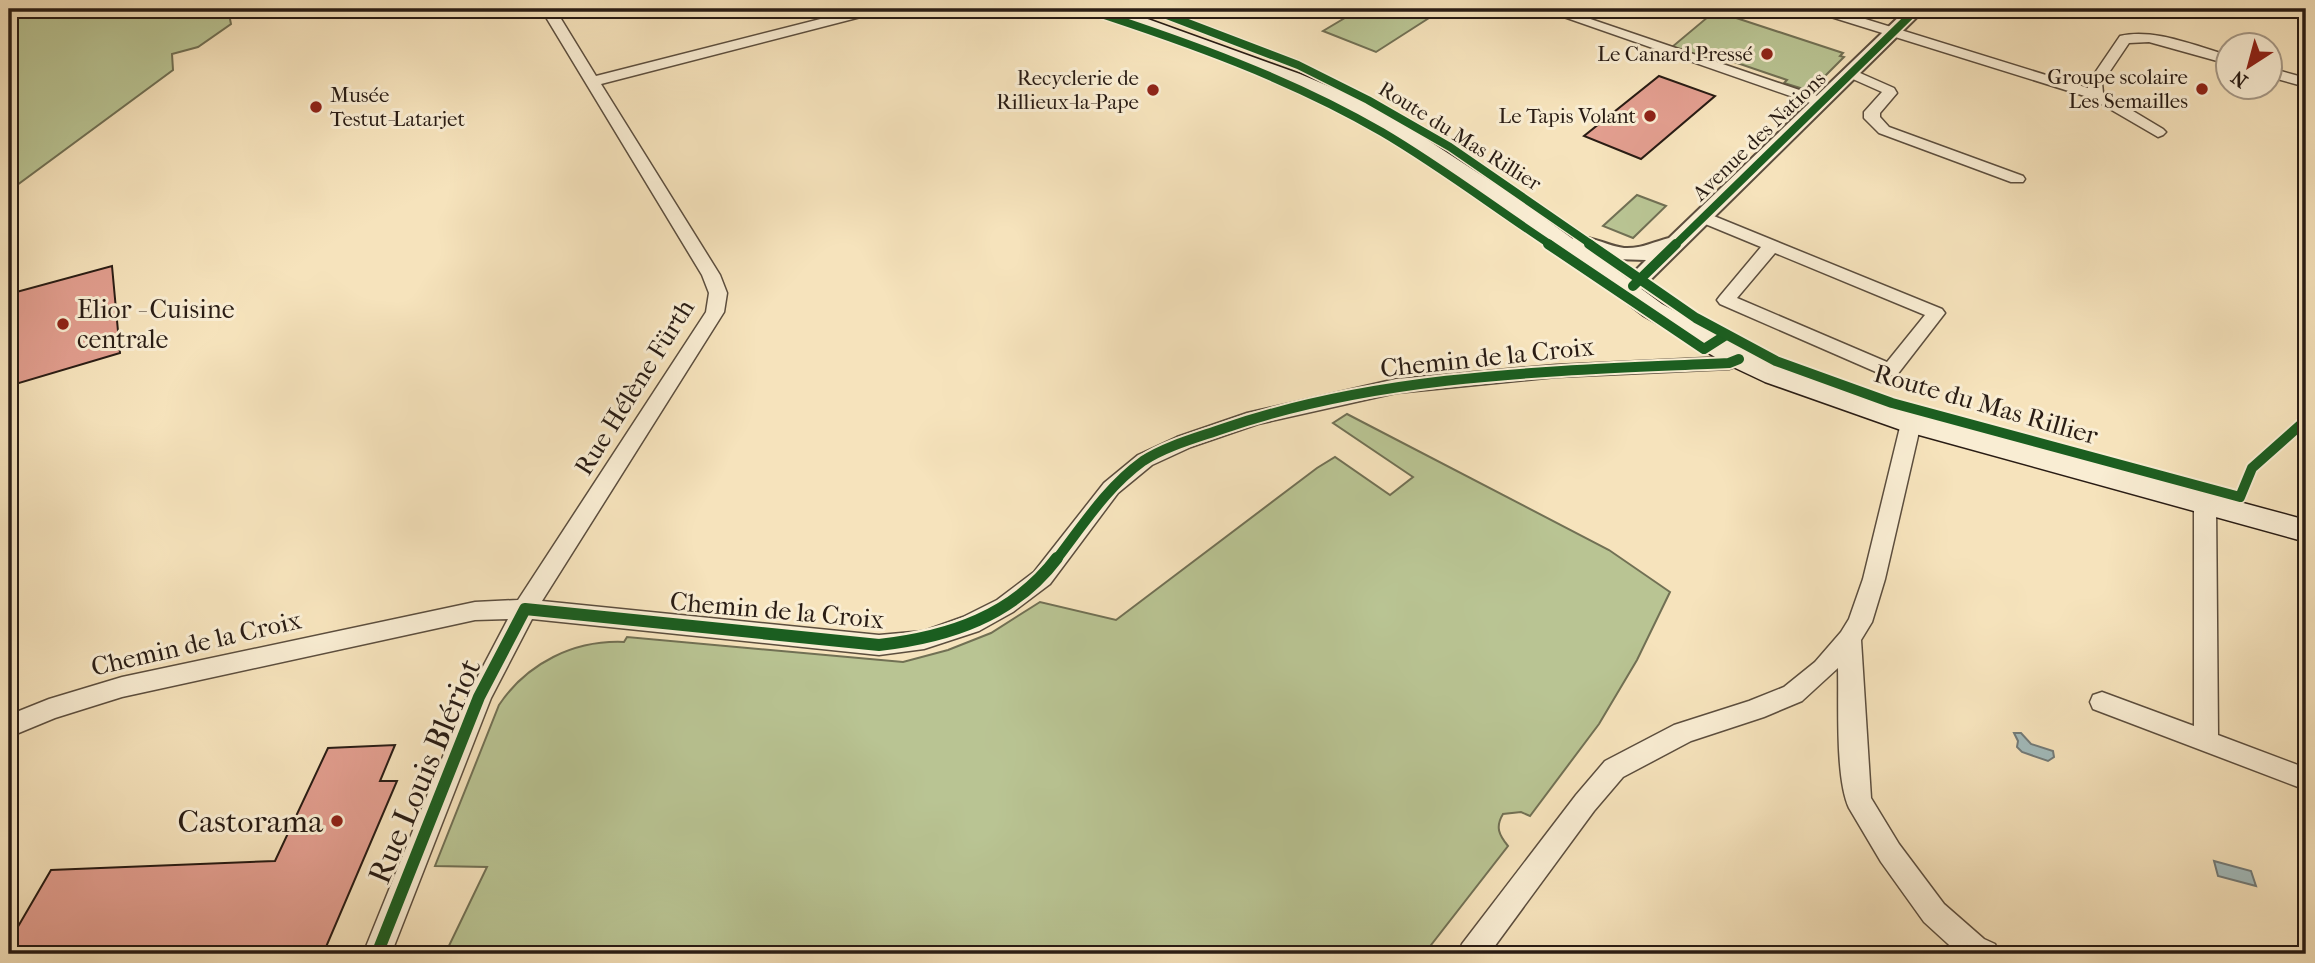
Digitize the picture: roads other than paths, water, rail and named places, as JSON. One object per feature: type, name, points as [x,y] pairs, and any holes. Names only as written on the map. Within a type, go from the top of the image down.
[{"type":"main road","name":"Route du Mas Rillier","points":[[1103,9],[1280,73],[1346,102],[1409,138],[1632,287]]},
{"type":"main road","name":"Route du Mas Rillier","points":[[1137,9],[1264,55],[1379,111],[1448,153],[1581,243],[1675,324],[1740,359],[1811,390],[1911,423],[2306,531]]},
{"type":"street","name":"Rue Hélène Fürth","points":[[525,609],[715,312],[718,293],[711,275],[594,80],[548,9]]},
{"type":"street","points":[[594,80],[875,9]]},
{"type":"street","points":[[1820,9],[2096,95],[2158,132]]},
{"type":"street","name":"Avenue des Nations","points":[[1632,287],[1917,9]]},
{"type":"street","points":[[1552,10],[1821,102]]},
{"type":"street","points":[[2096,95],[2095,83],[2125,39],[2149,38],[2214,56]]},
{"type":"street","points":[[1851,73],[1887,88],[1890,93],[1872,112],[1872,118],[1884,130],[2017,179]]},
{"type":"street","points":[[2284,76],[2306,83]]},
{"type":"street","points":[[1704,217],[1772,245],[1822,266],[1936,313],[1890,371],[1726,300],[1772,245]]},
{"type":"street","name":"Avenue des Nations","points":[[1581,243],[1640,256],[1680,238]]},
{"type":"street","name":"Chemin de la Croix","points":[[9,726],[48,709],[121,687],[404,624],[475,611],[525,609],[879,645],[924,640],[971,624],[1005,606],[1033,585],[1042,578],[1111,488],[1145,460],[1184,442],[1254,418],[1396,386],[1556,370],[1728,363],[1740,359]]},
{"type":"street","points":[[1472,954],[1585,803],[1614,769],[1683,733],[1755,710],[1793,694],[1823,669],[1849,639],[1860,622],[1874,579],[1911,423]]},
{"type":"street","points":[[2206,504],[2206,741]]},
{"type":"street","name":"Rue Louis Blériot","points":[[377,954],[479,697],[525,609]]},
{"type":"street","points":[[1849,639],[1853,752],[1858,800],[1890,853],[1934,913],[1974,949],[1985,954]]},
{"type":"street","points":[[2102,702],[2306,779]]},
{"type":"water","points":[[2014,733],[2021,733],[2031,744],[2053,751],[2054,757],[2048,761],[2022,752],[2017,747],[2018,741]]},
{"type":"water","points":[[2214,861],[2251,871],[2256,886],[2218,876]]},
{"type":"place","name":"Le Canard Pressé","points":[[1767,54]]},
{"type":"place","name":"Groupe scolaire Les Semailles","points":[[2202,89]]},
{"type":"place","name":"Recyclerie de Rillieux-la-Pape","points":[[1153,90]]},
{"type":"place","name":"Musée Testut-Latarjet","points":[[316,107]]},
{"type":"place","name":"Le Tapis Volant","points":[[1650,116]]},
{"type":"place","name":"Elior - Cuisine centrale","points":[[63,324]]},
{"type":"place","name":"Castorama","points":[[337,821]]}]
